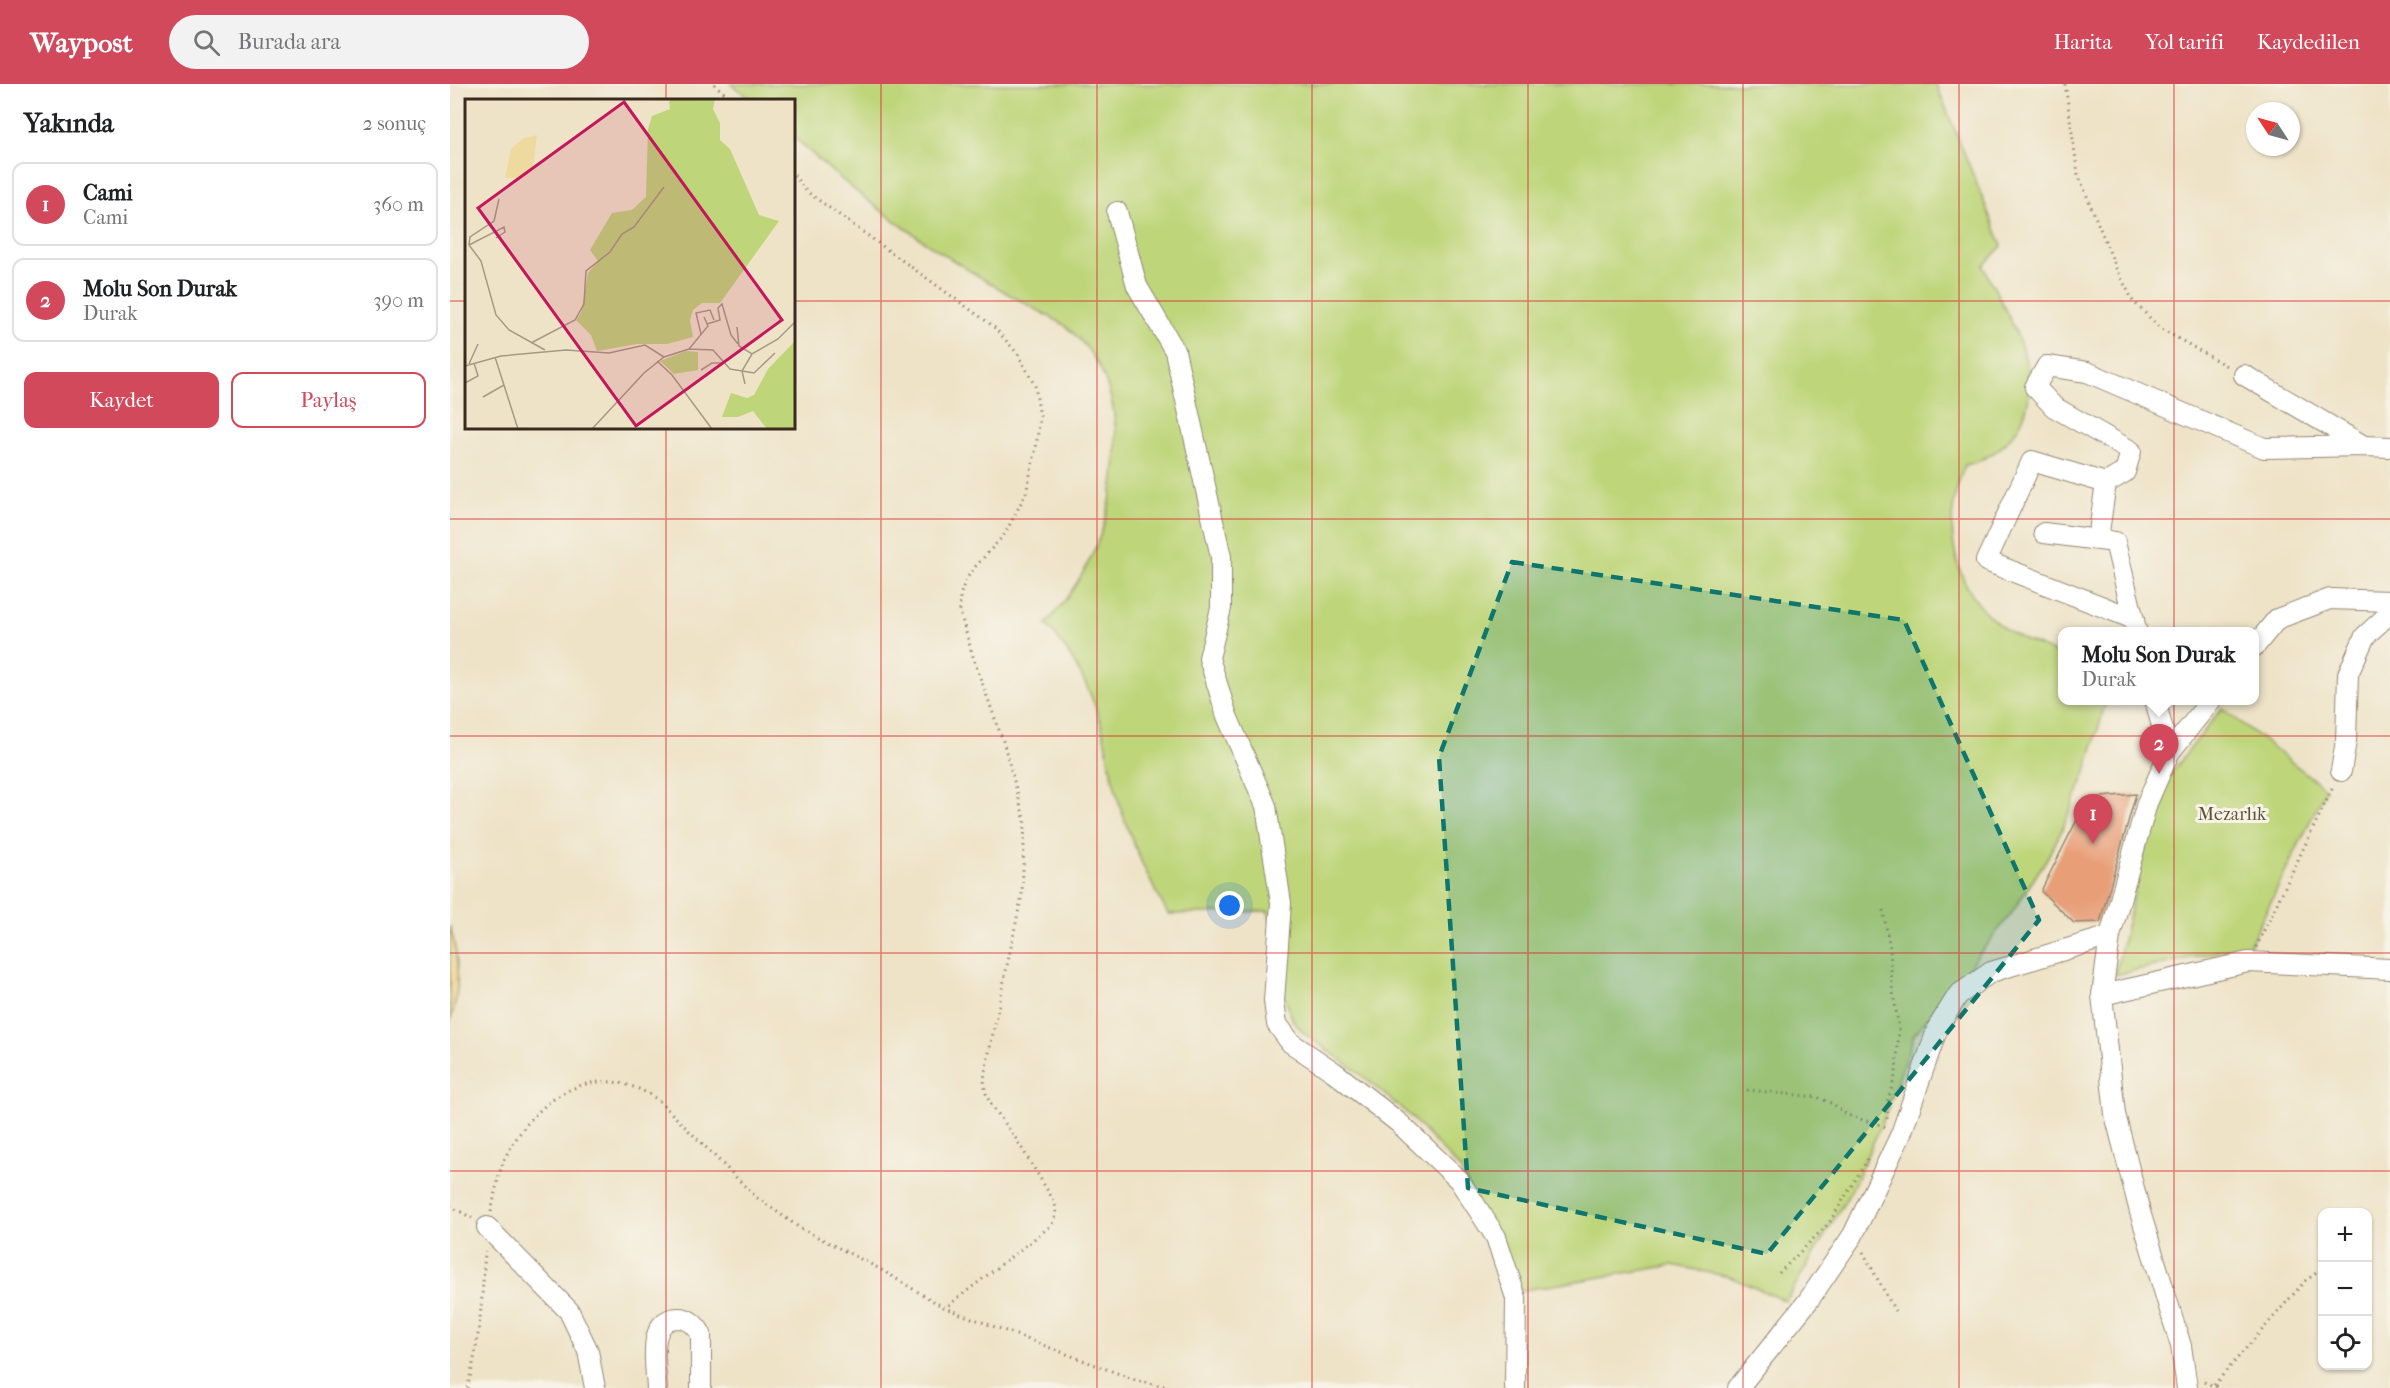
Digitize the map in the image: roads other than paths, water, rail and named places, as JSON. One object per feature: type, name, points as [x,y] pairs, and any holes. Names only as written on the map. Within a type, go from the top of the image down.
[{"type":"street","points":[[1117,212],[1137,286],[1175,351],[1221,557],[1221,608],[1209,658],[1227,716],[1266,806],[1281,903],[1274,1001],[1277,1024],[1291,1043],[1334,1072],[1399,1123],[1460,1180],[1496,1237],[1516,1298],[1515,1388]]},
{"type":"street","points":[[2136,625],[1986,561],[2032,461],[2106,483],[2125,472],[2130,451],[2054,407],[2035,387],[2047,366],[2087,372],[2264,448],[2390,447]]},
{"type":"street","points":[[2244,375],[2364,446]]},
{"type":"street","points":[[2098,539],[2106,483]]},
{"type":"street","points":[[2044,532],[2115,542],[2136,625]]},
{"type":"street","points":[[2259,641],[2277,619],[2330,599],[2390,601]]},
{"type":"street","points":[[2341,771],[2346,741],[2348,675],[2365,636],[2390,613]]},
{"type":"street","points":[[2156,705],[2169,753]]},
{"type":"street","points":[[2187,1388],[2181,1346],[2140,1212],[2115,1114],[2102,995],[2110,936],[2146,803],[2169,753],[2207,705]]},
{"type":"street","points":[[1738,1388],[1808,1301],[1853,1235],[1893,1152],[1938,1027],[1958,995],[1992,972],[2110,936]]},
{"type":"street","points":[[2102,995],[2248,962],[2390,969]]},
{"type":"street","points":[[487,1227],[569,1311],[588,1351],[595,1388]]},
{"type":"street","points":[[657,1388],[656,1336],[663,1324],[675,1318],[688,1320],[698,1328],[700,1388]]},
{"type":"place","name":"Molu Son Durak","points":[[2159,774]]},
{"type":"place","name":"Cami","points":[[2093,844]]},
{"type":"park label","name":"Mezarlık","points":[[2232,814]]}]
